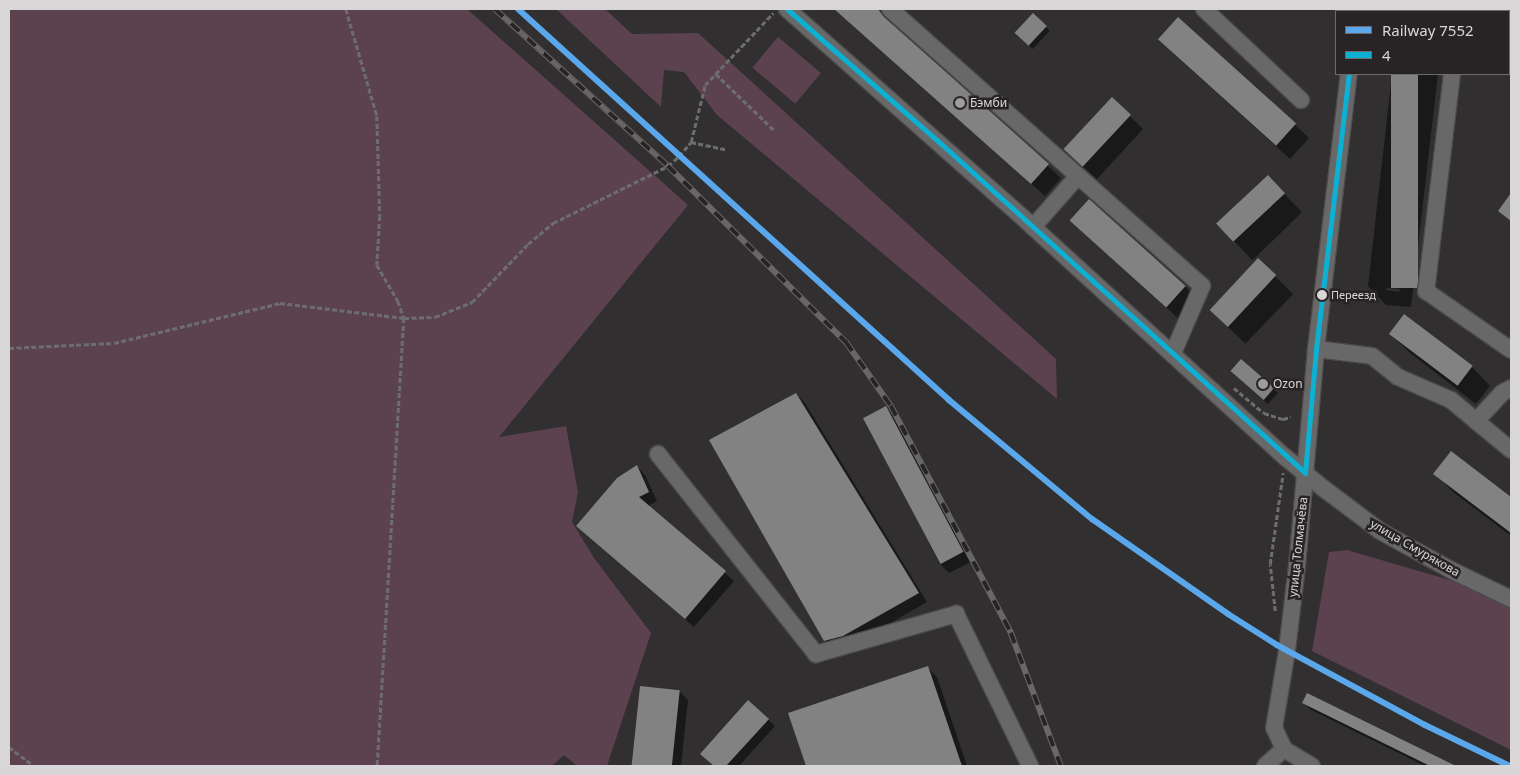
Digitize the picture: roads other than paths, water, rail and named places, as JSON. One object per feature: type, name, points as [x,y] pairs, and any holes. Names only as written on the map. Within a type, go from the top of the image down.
[{"type":"street","name":"улица Смурякова","points":[[787,9],[1033,227],[1305,473],[1380,531],[1451,570],[1511,599]]},
{"type":"street","points":[[890,9],[1202,286],[1173,353]]},
{"type":"street","points":[[1204,9],[1301,100]]},
{"type":"street","name":"улица Толмачёва","points":[[1284,749],[1274,728],[1288,643],[1316,349],[1349,75]]},
{"type":"street","points":[[1452,75],[1426,291],[1511,350]]},
{"type":"street","points":[[1033,227],[1078,176]]},
{"type":"street","points":[[1316,349],[1372,356],[1398,377],[1450,400],[1511,450]]},
{"type":"street","points":[[1476,421],[1502,393],[1511,388]]},
{"type":"street","points":[[658,454],[816,654],[956,614],[1030,766]]},
{"type":"street","points":[[1265,766],[1284,749],[1312,766]]},
{"type":"railway","points":[[495,9],[668,166],[846,342],[891,406],[1011,633],[1061,766]]},
{"type":"rail line","name":"7552","points":[[518,9],[949,400],[1092,519],[1228,614],[1277,645],[1425,725],[1510,766]]},
{"type":"place","name":"Бэмби","points":[[960,103]]},
{"type":"place","name":"Переезд","points":[[1322,295]]},
{"type":"place","name":"Ozon","points":[[1263,384]]}]
